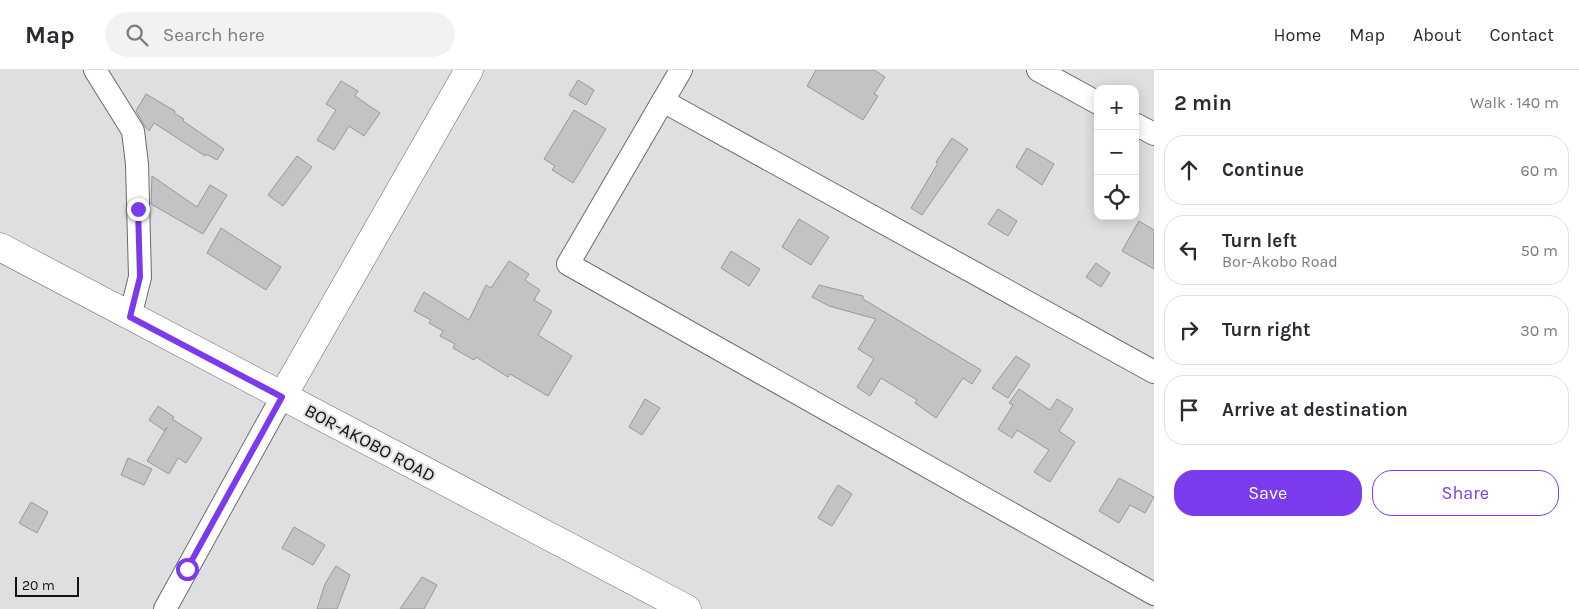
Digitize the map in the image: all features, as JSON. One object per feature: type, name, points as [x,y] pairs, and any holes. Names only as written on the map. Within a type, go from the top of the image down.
[{"type":"street","points":[[95,70],[132,132],[137,164],[140,277],[130,317]]},
{"type":"street","points":[[166,609],[282,397],[469,70]]},
{"type":"street","points":[[681,70],[568,264],[1154,594]]},
{"type":"street","points":[[1038,70],[1094,101]]},
{"type":"street","points":[[663,101],[1154,372]]},
{"type":"street","points":[[1139,126],[1154,134]]},
{"type":"street","name":"BOR-AKOBO ROAD","points":[[0,248],[687,609]]},
{"type":"building","points":[[816,70],[874,70],[885,77],[874,94],[878,96],[863,120],[807,86]]},
{"type":"building","points":[[578,80],[594,90],[586,105],[569,95]]},
{"type":"building","points":[[341,81],[358,91],[355,96],[380,113],[364,136],[349,126],[334,150],[317,140],[336,110],[326,104]]},
{"type":"building","points":[[146,94],[175,111],[174,113],[184,119],[183,121],[224,149],[217,160],[206,154],[205,156],[154,123],[149,131],[136,111]]},
{"type":"building","points":[[574,110],[606,129],[573,183],[552,170],[555,166],[544,159]]},
{"type":"building","points":[[952,138],[968,149],[922,215],[911,208],[938,163],[936,162]]},
{"type":"building","points":[[1027,148],[1054,164],[1042,185],[1016,167]]},
{"type":"building","points":[[297,156],[312,167],[283,206],[268,195]]},
{"type":"building","points":[[152,176],[197,207],[210,185],[227,195],[203,234],[151,204]]},
{"type":"building","points":[[998,209],[1017,221],[1008,236],[988,224]]},
{"type":"building","points":[[799,219],[829,237],[811,265],[782,247]]},
{"type":"building","points":[[1139,221],[1154,230],[1154,269],[1122,251]]},
{"type":"building","points":[[221,228],[281,267],[266,290],[207,253]]},
{"type":"building","points":[[731,251],[760,269],[749,286],[721,268]]},
{"type":"building","points":[[509,261],[529,274],[525,280],[540,290],[534,300],[552,311],[538,335],[572,356],[548,396],[510,374],[508,377],[476,357],[474,360],[453,348],[455,344],[440,336],[443,331],[429,323],[431,320],[414,311],[424,292],[469,320],[486,285],[491,288]]},
{"type":"building","points":[[1096,263],[1110,273],[1101,287],[1086,277]]},
{"type":"building","points":[[819,285],[863,296],[863,299],[981,370],[972,384],[963,378],[936,418],[915,403],[917,400],[881,378],[870,396],[857,387],[874,359],[858,349],[876,319],[829,306],[812,297]]},
{"type":"building","points":[[1016,356],[1030,365],[1008,398],[992,388]]},
{"type":"building","points":[[1019,389],[1050,410],[1057,399],[1073,409],[1059,431],[1075,442],[1050,482],[1034,472],[1049,450],[1017,430],[1012,438],[998,429],[1013,405],[1009,403]]},
{"type":"building","points":[[645,399],[660,408],[642,435],[629,427]]},
{"type":"building","points":[[158,406],[174,417],[172,419],[202,438],[186,463],[178,458],[169,474],[147,461],[165,431],[149,420]]},
{"type":"building","points":[[128,458],[152,469],[144,485],[121,475]]},
{"type":"building","points":[[1119,478],[1154,497],[1145,513],[1130,505],[1119,523],[1099,511]]},
{"type":"building","points":[[838,485],[852,494],[832,526],[818,518]]},
{"type":"building","points":[[31,502],[48,512],[37,533],[19,523]]},
{"type":"building","points":[[294,527],[325,545],[313,565],[282,548]]},
{"type":"building","points":[[336,566],[350,575],[337,609],[317,609],[325,584]]},
{"type":"building","points":[[422,577],[437,585],[424,609],[400,609]]},
{"type":"route","points":[[138,209],[140,277],[130,317],[282,397],[187,569]]}]
